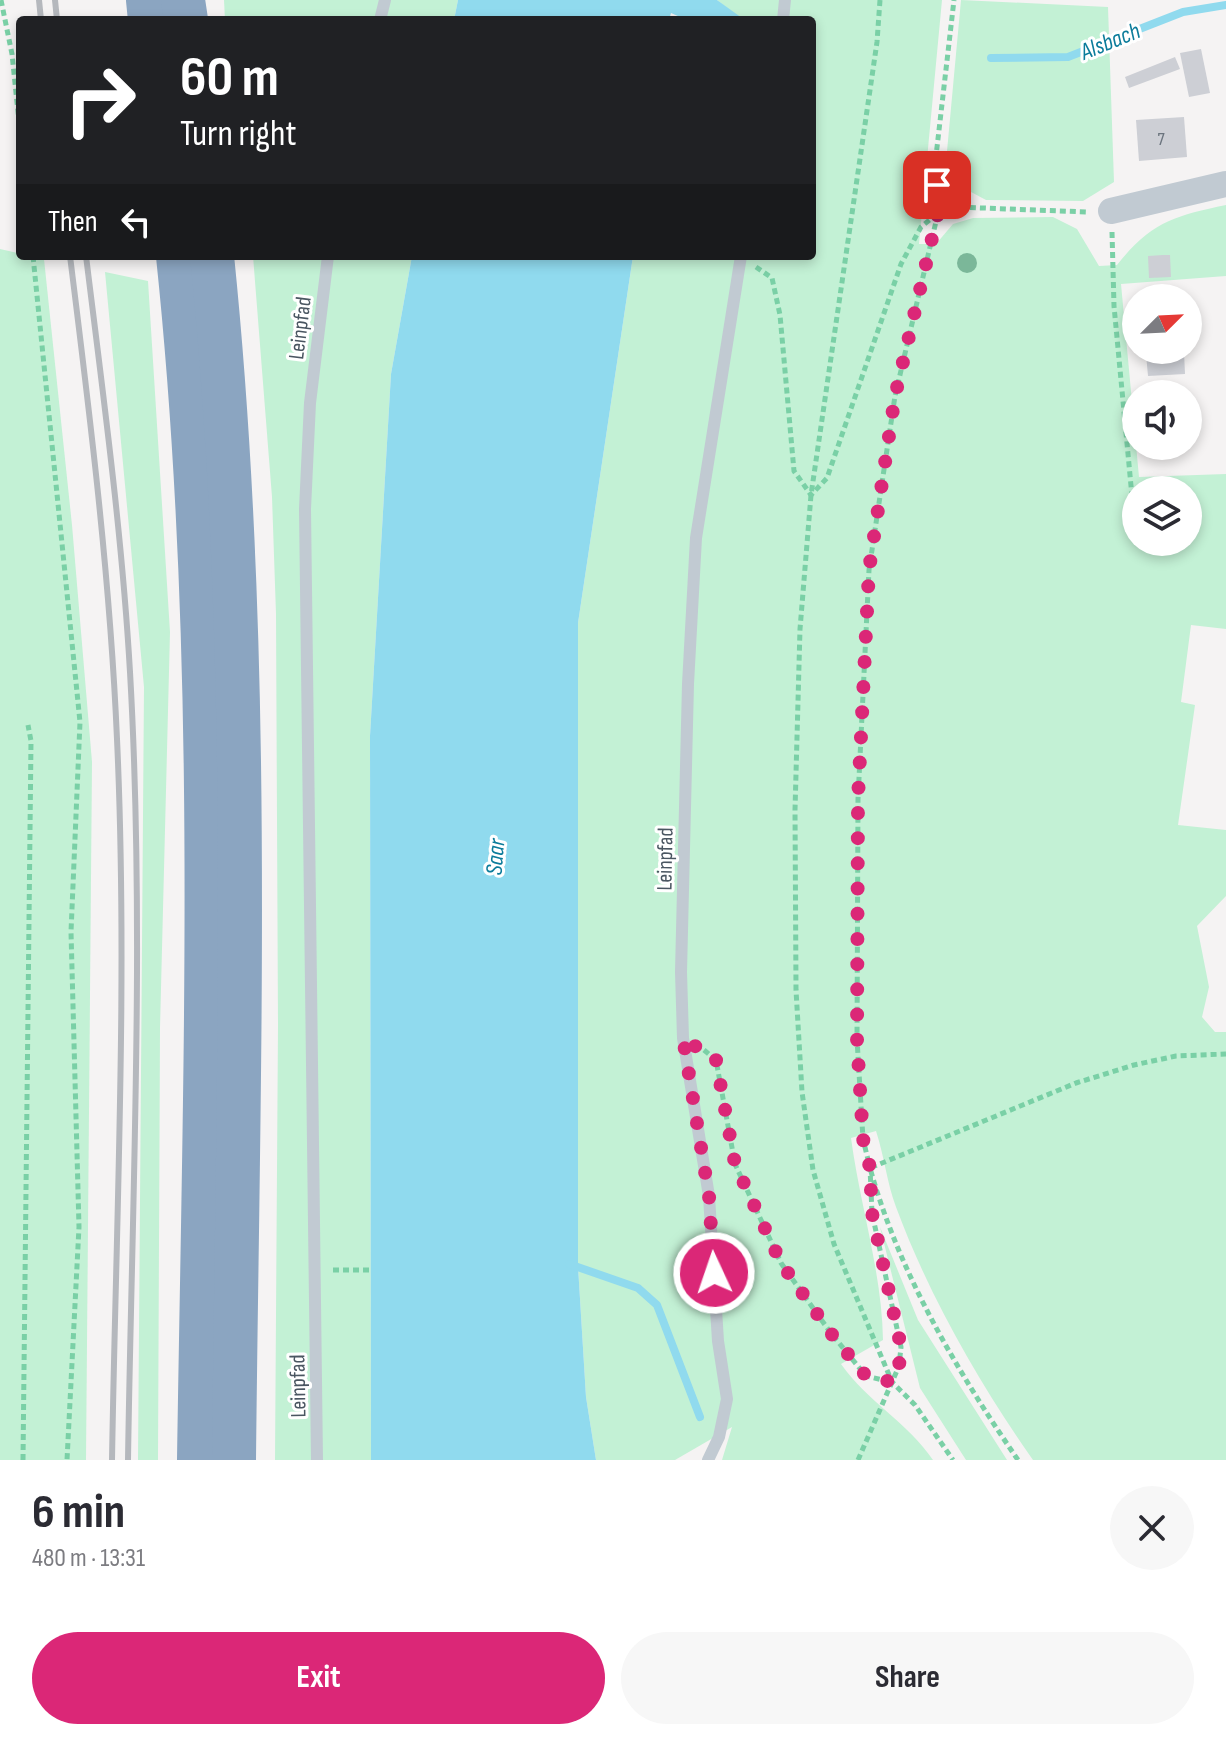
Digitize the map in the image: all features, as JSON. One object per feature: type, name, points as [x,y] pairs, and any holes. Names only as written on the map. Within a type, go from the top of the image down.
[{"type":"highway","points":[[178,260],[204,652],[204,1091],[199,1460]]},
{"type":"highway","points":[[212,260],[229,476],[238,663],[234,1460]]},
{"type":"street","points":[[1111,211],[1226,184]]},
{"type":"lane","name":"Leinpfad","points":[[317,1460],[305,509],[310,403],[328,260]]},
{"type":"lane","name":"Leinpfad","points":[[708,1460],[719,1437],[727,1399],[718,1341],[709,1196],[683,1038],[681,972],[688,684],[696,538],[741,260]]},
{"type":"path","points":[[1,0],[16,92]]},
{"type":"path","points":[[880,0],[877,42],[811,495],[800,629],[795,810],[796,990],[802,1092],[813,1170],[834,1244],[892,1382],[915,1405],[953,1460]]},
{"type":"path","points":[[954,0],[936,156],[938,213],[895,396],[869,570],[858,799],[857,1039],[863,1139],[890,1233],[930,1314],[1018,1460]]},
{"type":"path","points":[[811,495],[827,478],[901,264],[921,227],[938,213],[957,207],[1111,211],[1114,306],[1130,476]]},
{"type":"path","points":[[33,260],[80,722],[71,932],[79,1227],[67,1460]]},
{"type":"path","points":[[743,260],[772,278],[780,315],[794,471],[811,495]]},
{"type":"path","points":[[23,1460],[31,772],[28,725]]},
{"type":"path","points":[[683,1038],[716,1060],[735,1164],[781,1263],[866,1376],[892,1382]]},
{"type":"path","points":[[870,1168],[1076,1083],[1176,1056],[1226,1054]]},
{"type":"path","points":[[858,1460],[899,1366],[901,1347],[872,1213],[870,1168]]},
{"type":"path","points":[[315,1270],[372,1270]]},
{"type":"green space","points":[[224,0],[458,0],[455,16],[225,16]]},
{"type":"green space","points":[[717,0],[942,0],[919,244],[936,244],[953,224],[973,218],[1053,217],[1077,229],[1099,266],[1117,265],[1141,239],[1165,223],[1226,205],[1226,276],[1121,284],[1122,364],[1128,364],[1130,380],[1122,380],[1122,460],[1137,460],[1139,476],[1122,476],[1122,556],[1202,556],[1202,476],[1168,476],[1226,474],[1226,629],[1191,625],[1181,702],[1195,705],[1178,825],[1226,830],[1226,896],[1197,926],[1209,987],[1202,1017],[1215,1032],[1226,1032],[1226,1460],[1033,1460],[975,1370],[924,1273],[893,1198],[876,1131],[851,1138],[875,1264],[883,1340],[841,1364],[933,1460],[722,1460],[732,1427],[675,1460],[596,1460],[586,1397],[578,1266],[578,623],[632,260],[816,260],[816,16],[737,16]]},
{"type":"green space","points":[[961,0],[1108,7],[1114,182],[1083,201],[986,200],[958,185],[946,162]]},
{"type":"green space","points":[[0,249],[16,253],[16,260],[44,260],[72,525],[92,762],[86,1460],[0,1460]]},
{"type":"green space","points":[[253,260],[411,260],[391,374],[370,736],[371,1460],[275,1460],[278,1025],[276,614],[272,497]]},
{"type":"green space","points":[[105,272],[148,281],[170,632],[160,1028],[158,1460],[138,1460],[144,687]]},
{"type":"green space","points":[[880,1227],[918,1320],[1007,1460],[966,1460],[920,1388]]},
{"type":"water","points":[[458,0],[717,0],[739,16],[678,16],[671,13],[670,16],[455,16]]},
{"type":"water","name":"Saar","points":[[411,260],[632,260],[578,623],[578,1266],[586,1397],[596,1460],[371,1460],[370,736],[391,374]]},
{"type":"building","points":[[1201,49],[1210,93],[1189,97],[1180,53]]},
{"type":"building","points":[[1175,57],[1180,69],[1129,88],[1125,77]]},
{"type":"building","points":[[1184,117],[1187,157],[1139,161],[1136,120]]},
{"type":"building","points":[[1170,255],[1171,277],[1149,278],[1148,256]]},
{"type":"building","points":[[1147,364],[1185,364],[1185,374],[1148,376]]},
{"type":"waterway","name":"Alsbach","points":[[991,58],[1068,57],[1183,12],[1226,5]]},
{"type":"waterway","points":[[569,1264],[638,1288],[657,1305],[700,1417]]},
{"type":"railway","points":[[39,0],[41,16]]},
{"type":"railway","points":[[55,0],[57,16]]},
{"type":"railway","points":[[70,260],[104,557],[117,739],[121,1009],[112,1460]]},
{"type":"railway","points":[[86,260],[122,568],[134,770],[137,967],[128,1460]]},
{"type":"route","points":[[714,1273],[709,1196],[683,1038],[716,1060],[735,1164],[781,1263],[866,1376],[892,1382],[899,1366],[901,1347],[872,1213],[870,1168],[863,1139],[857,1039],[858,799],[869,570],[895,396],[938,213],[937,185]]}]
